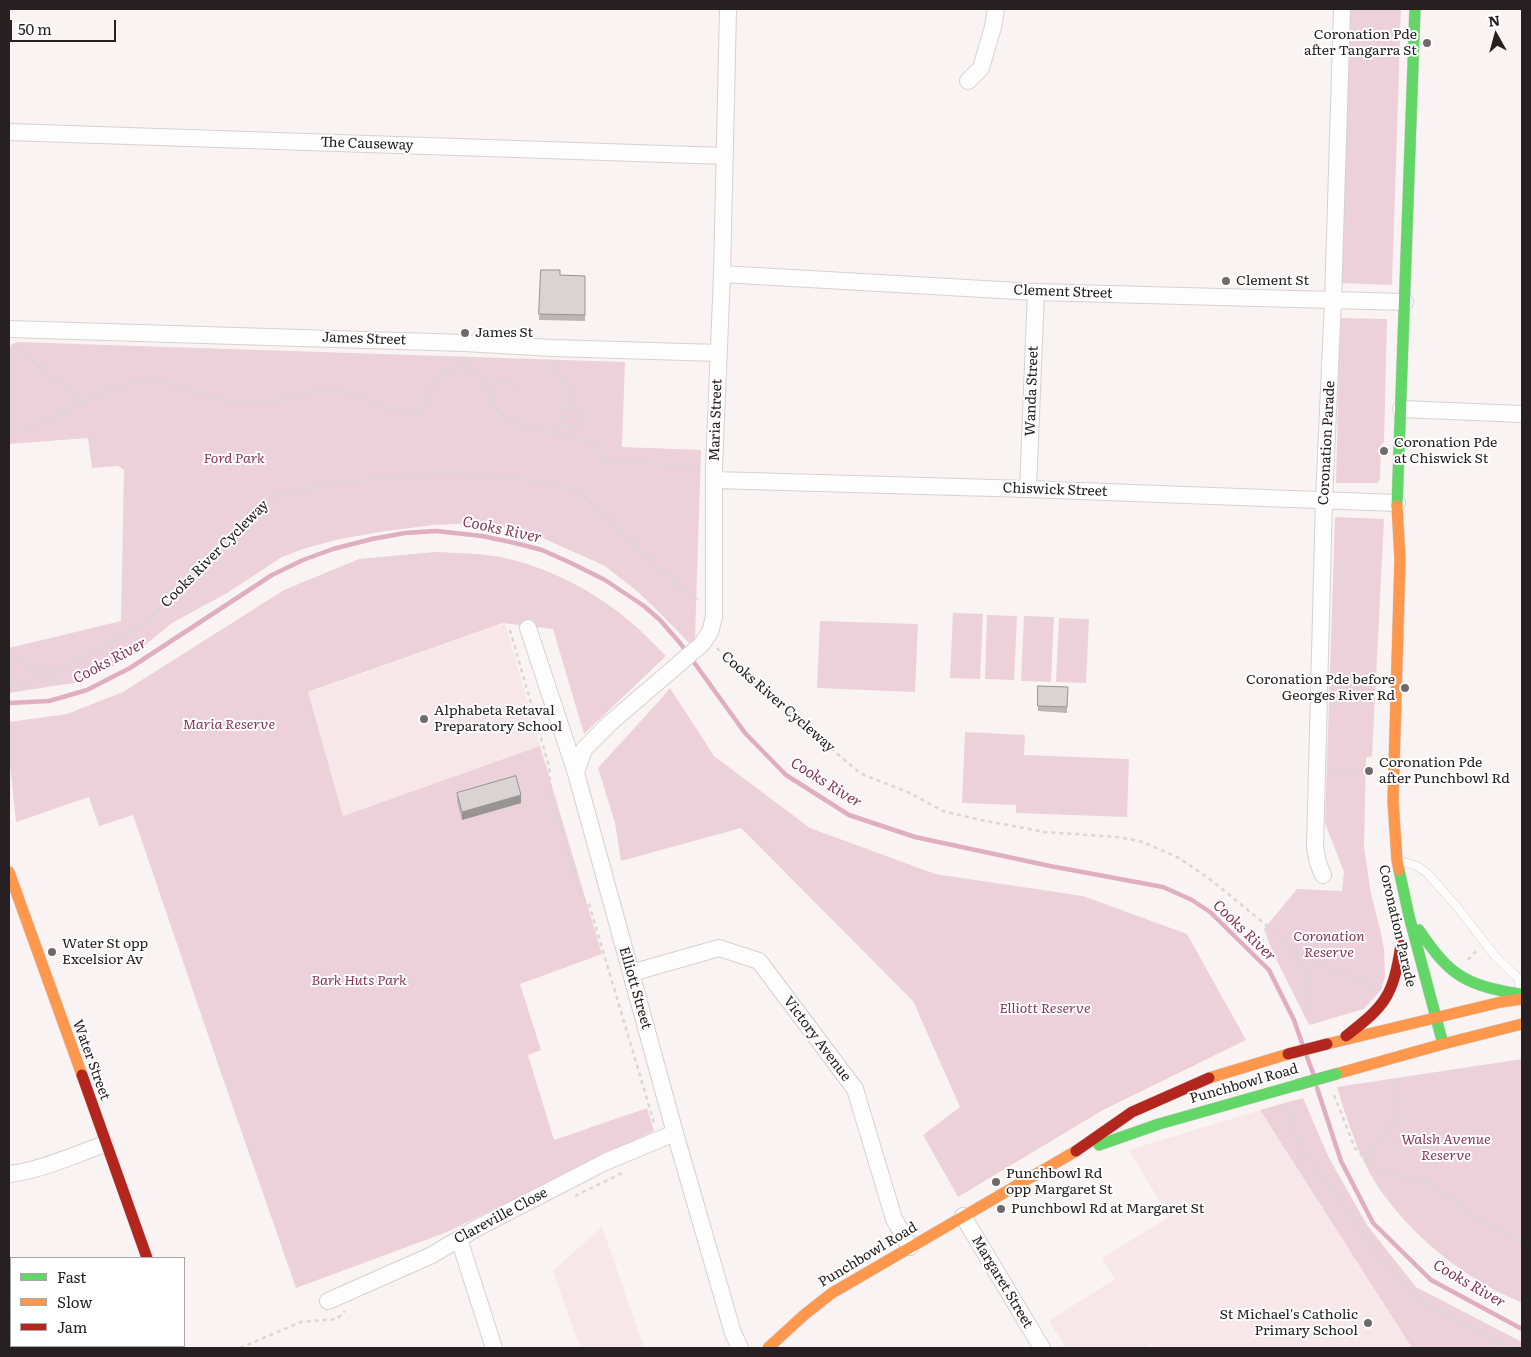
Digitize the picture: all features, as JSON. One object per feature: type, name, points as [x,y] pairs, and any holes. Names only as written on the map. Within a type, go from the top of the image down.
[{"type":"main road","name":"Coronation Parade","points":[[1415,9],[1397,503],[1400,559],[1393,802],[1397,860],[1409,916],[1443,1044]]},
{"type":"main road","name":"Coronation Parade","points":[[1388,562],[1397,503]]},
{"type":"main road","name":"Water Street","points":[[9,872],[147,1257]]},
{"type":"main road","points":[[1409,916],[1443,964],[1456,975],[1483,987],[1522,995]]},
{"type":"main road","name":"Coronation Parade","points":[[1332,1043],[1370,1018],[1389,996],[1395,983],[1400,941],[1408,973]]},
{"type":"main road","points":[[1424,1035],[1437,1017],[1522,999]]},
{"type":"main road","points":[[1417,1008],[1424,1035]]},
{"type":"main road","points":[[1424,1035],[1443,1044],[1522,1024]]},
{"type":"main road","name":"Punchbowl Road","points":[[768,1348],[804,1315],[832,1293],[1071,1154],[1132,1112],[1202,1080],[1288,1054],[1404,1025],[1424,1035]]},
{"type":"main road","name":"Punchbowl Road","points":[[1071,1154],[1159,1124],[1336,1074],[1424,1035]]},
{"type":"street","name":"Maria Street","points":[[705,640],[714,617],[714,473],[722,274],[728,9]]},
{"type":"street","points":[[968,81],[981,68],[993,27],[996,9]]},
{"type":"street","name":"Coronation Parade","points":[[1323,875],[1314,847],[1324,500],[1333,300],[1342,9]]},
{"type":"street","name":"The Causeway","points":[[9,132],[725,156]]},
{"type":"street","name":"Clement Street","points":[[722,274],[1036,292],[1404,302]]},
{"type":"street","name":"Wanda Street","points":[[1028,489],[1036,292]]},
{"type":"street","name":"James Street","points":[[9,329],[718,352]]},
{"type":"street","points":[[1400,409],[1522,414]]},
{"type":"street","name":"Chiswick Street","points":[[714,473],[1028,489],[1397,503]]},
{"type":"street","name":"Elliott Street","points":[[528,628],[576,773],[675,1133],[733,1333],[740,1348]]},
{"type":"street","points":[[576,773],[584,749],[610,723],[705,640]]},
{"type":"street","name":"Victory Avenue","points":[[631,973],[719,948],[759,961],[856,1089],[894,1219],[910,1247]]},
{"type":"street","name":"Clareville Close","points":[[328,1300],[432,1255],[476,1228],[605,1162],[675,1133]]},
{"type":"street","points":[[9,1174],[46,1166],[105,1144]]},
{"type":"street","name":"Margaret Street","points":[[963,1216],[1042,1348]]},
{"type":"street","points":[[459,1239],[494,1348]]},
{"type":"lane","name":"Coronation Parade","points":[[1397,860],[1417,866],[1427,873],[1458,908],[1495,956],[1518,978],[1522,995]]},
{"type":"path","points":[[464,343],[464,366]]},
{"type":"path","points":[[14,345],[83,402]]},
{"type":"path","points":[[553,348],[552,366],[556,374],[569,389],[573,410]]},
{"type":"path","points":[[13,436],[127,383],[153,380],[232,402],[267,403],[328,389],[346,391],[373,404],[401,413],[416,411],[426,404],[435,382],[446,373],[464,366],[482,380],[501,415],[526,427],[559,434],[590,444],[612,462],[714,473]]},
{"type":"path","points":[[488,390],[502,380],[517,387]]},
{"type":"path","points":[[559,434],[562,409],[583,410],[583,424],[561,424]]},
{"type":"path","name":"Cooks River Cycleway","points":[[9,687],[18,686],[58,671],[130,632],[157,612],[178,587],[257,508],[268,500],[283,493],[302,489],[406,476],[457,474],[528,480],[576,492],[594,504],[649,559],[680,587],[700,601]]},
{"type":"path","points":[[510,630],[549,766],[551,796],[582,900],[589,904],[656,1127]]},
{"type":"path","name":"Cooks River Cycleway","points":[[705,640],[864,775],[910,794],[943,811],[1045,832],[1118,837],[1143,842],[1179,858],[1211,880],[1282,938],[1294,951],[1303,966],[1314,1026]]},
{"type":"path","points":[[9,650],[30,667],[58,671]]},
{"type":"path","points":[[1325,771],[1368,773]]},
{"type":"path","points":[[1465,963],[1484,942]]},
{"type":"path","points":[[1294,951],[1374,988]]},
{"type":"path","points":[[1367,1161],[1377,1142],[1398,1119],[1393,1076]]},
{"type":"path","points":[[1332,1090],[1355,1148],[1374,1168],[1380,1172],[1429,1183],[1440,1189],[1466,1211],[1522,1243]]},
{"type":"path","points":[[1285,1106],[1301,1151],[1384,1261],[1424,1303],[1510,1348]]},
{"type":"path","points":[[240,1348],[301,1322],[318,1320]]},
{"type":"shaded area","name":"Alphabeta Retaval Preparatory School","points":[[505,623],[540,746],[343,816],[308,693]]},
{"type":"shaded area","points":[[1260,1110],[1412,1348],[1155,1348],[1151,1344],[1144,1348],[1066,1348],[1049,1321],[1115,1279],[1102,1258],[1169,1217],[1129,1150]]},
{"type":"shaded area","points":[[602,1227],[644,1348],[580,1348],[553,1271]]},
{"type":"green space","points":[[1349,9],[1401,9],[1392,285],[1341,283]]},
{"type":"green space","points":[[1340,318],[1387,319],[1384,442],[1381,445],[1380,479],[1377,483],[1336,483]]},
{"type":"green space","name":"Ford Park","points":[[17,342],[625,362],[622,447],[701,450],[695,639],[689,643],[638,592],[605,566],[527,531],[475,523],[434,525],[340,539],[282,557],[227,593],[172,623],[133,655],[110,668],[80,682],[9,693],[9,648],[121,621],[124,470],[118,466],[92,468],[88,438],[9,444],[9,349],[12,344]]},
{"type":"green space","name":"Coronation Reserve","points":[[1335,517],[1384,519],[1372,756],[1366,758],[1364,847],[1371,894],[1384,949],[1385,977],[1381,990],[1364,1009],[1309,1025],[1273,953],[1264,929],[1297,889],[1342,891],[1344,872],[1325,823]]},
{"type":"green space","name":"Bark Huts Park","points":[[435,552],[500,557],[518,561],[554,574],[604,602],[642,632],[666,656],[584,734],[553,629],[503,623],[308,692],[343,816],[540,746],[602,954],[520,984],[541,1050],[528,1055],[554,1140],[647,1108],[654,1131],[447,1232],[296,1288],[133,815],[99,826],[89,797],[16,822],[9,755],[9,722],[67,714],[123,692],[284,590],[359,559]]},
{"type":"green space","points":[[953,613],[983,614],[980,679],[950,678]]},
{"type":"green space","points":[[987,615],[1017,616],[1014,680],[985,679]]},
{"type":"green space","points":[[1024,616],[1054,617],[1051,682],[1021,681]]},
{"type":"green space","points":[[1059,618],[1089,619],[1086,683],[1056,682]]},
{"type":"green space","points":[[820,621],[918,624],[915,692],[817,688]]},
{"type":"green space","name":"Elliott Reserve","points":[[670,688],[714,756],[810,828],[935,874],[1083,896],[1187,934],[1246,1040],[1103,1110],[958,1197],[923,1135],[960,1107],[913,1001],[741,828],[621,861],[615,823],[598,768]]},
{"type":"green space","points":[[965,732],[1025,735],[1024,755],[1129,759],[1127,817],[1016,813],[1016,805],[962,803]]},
{"type":"green space","name":"Walsh Avenue Reserve","points":[[1522,1059],[1522,1303],[1485,1285],[1451,1262],[1420,1236],[1392,1206],[1364,1162],[1337,1087]]},
{"type":"green space","points":[[1303,1098],[1329,1158],[1367,1225],[1416,1287],[1522,1342],[1522,1348],[1412,1348],[1260,1110]]},
{"type":"building","points":[[541,270],[560,270],[560,275],[585,276],[585,315],[539,314]]},
{"type":"building","points":[[1038,686],[1068,687],[1067,707],[1038,706]]},
{"type":"building","points":[[516,776],[521,795],[462,812],[457,793]]},
{"type":"waterway","name":"Cooks River","points":[[9,703],[49,701],[87,690],[130,668],[272,575],[303,560],[333,549],[405,533],[436,531],[482,536],[542,550],[605,580],[644,606],[660,620],[680,643],[745,733],[786,775],[849,815],[915,837],[1050,866],[1163,887],[1192,900],[1210,912],[1269,970],[1294,1020],[1302,1043]]},
{"type":"waterway","name":"Cooks River","points":[[1307,1057],[1313,1073]]},
{"type":"waterway","name":"Cooks River","points":[[1317,1088],[1341,1161],[1373,1223],[1431,1280],[1522,1329]]},
{"type":"traffic: fast","points":[[1397,506],[1415,9]]},
{"type":"traffic: fast","points":[[1399,870],[1409,916],[1443,1044]]},
{"type":"traffic: fast","points":[[1419,930],[1440,958],[1460,976],[1485,987],[1520,994]]},
{"type":"traffic: fast","points":[[1297,1085],[1336,1074]]},
{"type":"traffic: fast","points":[[1099,1145],[1159,1124],[1297,1085]]},
{"type":"traffic: slow","points":[[1397,506],[1400,559],[1393,801],[1399,870]]},
{"type":"traffic: slow","points":[[9,872],[82,1075]]},
{"type":"traffic: slow","points":[[1327,1044],[1501,1002],[1522,999]]},
{"type":"traffic: slow","points":[[1336,1074],[1522,1024]]},
{"type":"traffic: slow","points":[[1209,1078],[1288,1054]]},
{"type":"traffic: slow","points":[[768,1348],[804,1315],[832,1293],[1076,1151]]},
{"type":"traffic: jam","points":[[1346,1036],[1370,1016],[1385,998],[1395,976],[1401,945]]},
{"type":"traffic: jam","points":[[1288,1054],[1327,1044]]},
{"type":"traffic: jam","points":[[82,1075],[147,1257]]},
{"type":"traffic: jam","points":[[1076,1151],[1132,1112],[1209,1078]]},
{"type":"place","name":"Coronation Pde after Tangarra St","points":[[1427,43]]},
{"type":"place","name":"Clement St","points":[[1226,281]]},
{"type":"place","name":"James St","points":[[465,333]]},
{"type":"place","name":"Coronation Pde at Chiswick St","points":[[1384,451]]},
{"type":"place","name":"Coronation Pde before Georges River Rd","points":[[1405,688]]},
{"type":"place","name":"Alphabeta Retaval Preparatory School","points":[[424,719]]},
{"type":"place","name":"Coronation Pde after Punchbowl Rd","points":[[1369,771]]},
{"type":"place","name":"Water St opp Excelsior Av","points":[[52,952]]},
{"type":"place","name":"Punchbowl Rd opp Margaret St","points":[[996,1182]]},
{"type":"place","name":"Punchbowl Rd at Margaret St","points":[[1001,1209]]},
{"type":"place","name":"St Michael's Catholic Primary School","points":[[1368,1323]]},
{"type":"park label","name":"Maria Reserve","points":[[229,725]]}]
